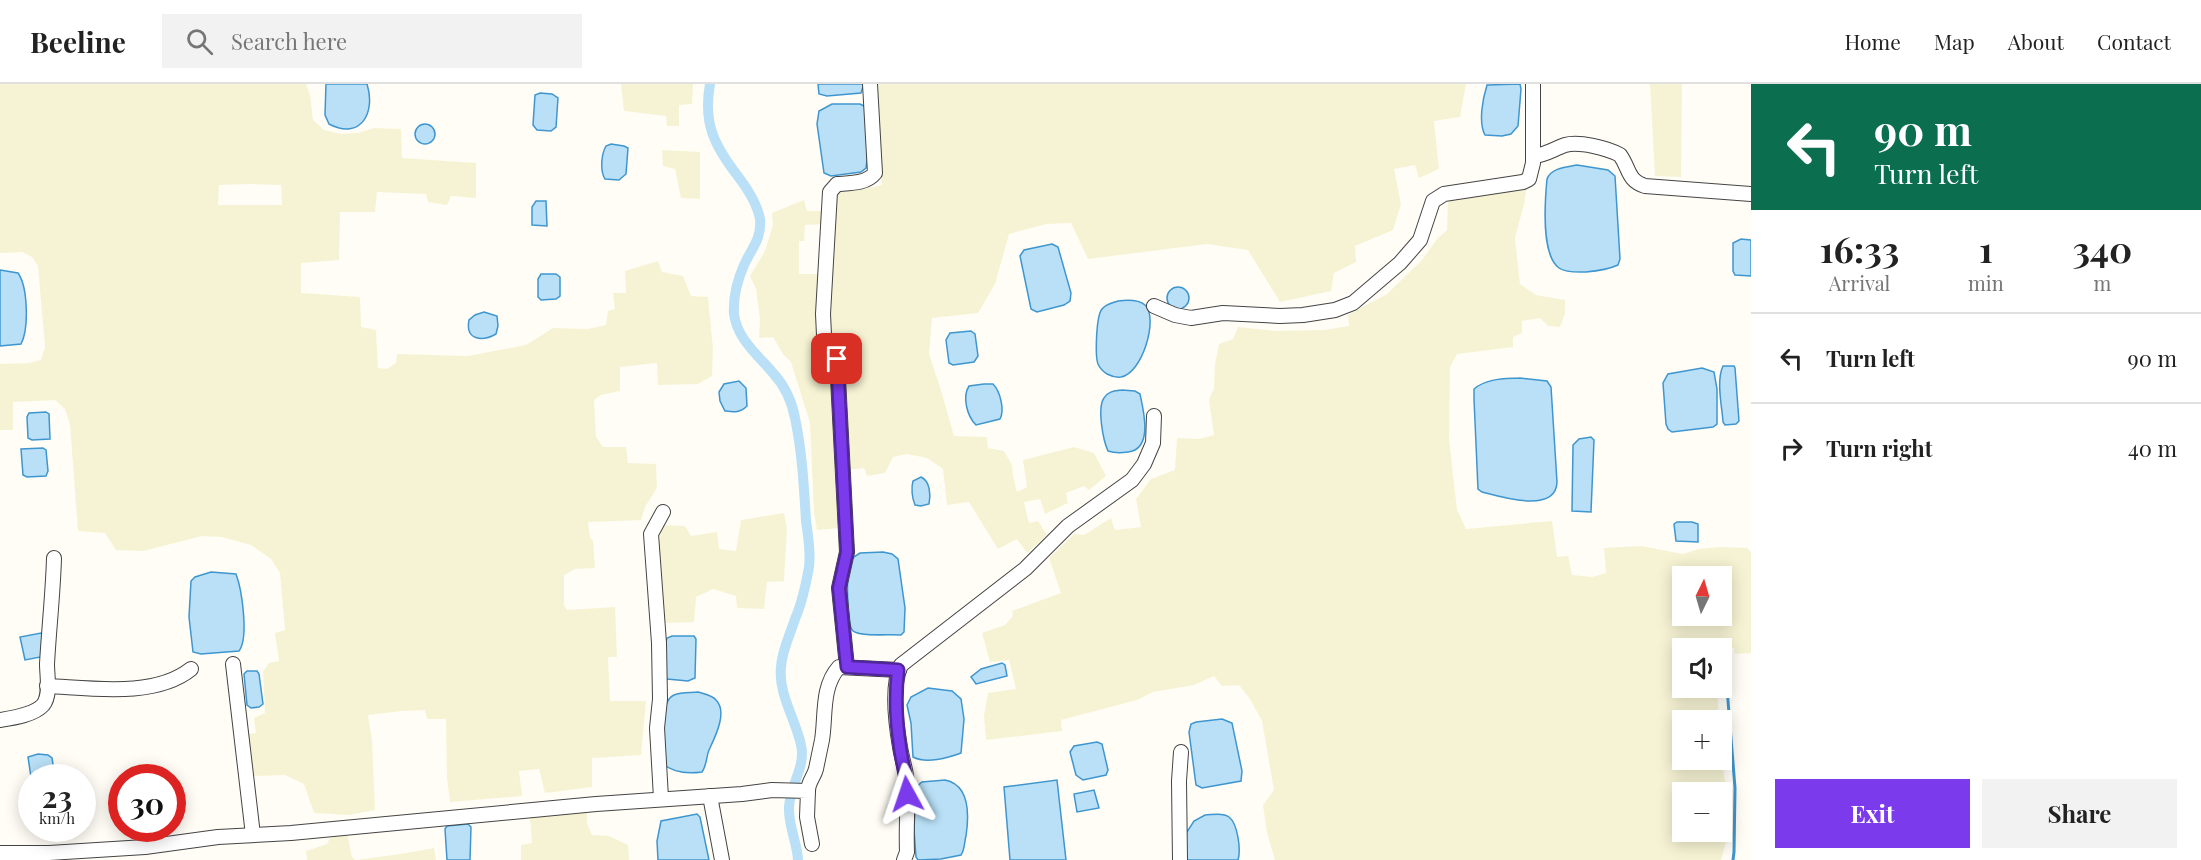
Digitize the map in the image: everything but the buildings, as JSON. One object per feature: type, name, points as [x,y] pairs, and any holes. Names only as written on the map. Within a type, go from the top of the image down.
[{"type":"street","points":[[847,667],[839,588],[847,552],[837,359],[825,356],[823,304],[830,192],[837,184],[860,182],[870,179],[875,173],[870,84]]},
{"type":"street","points":[[1154,306],[1175,315],[1191,318],[1223,313],[1304,315],[1335,310],[1353,303],[1400,263],[1420,240],[1433,201],[1438,197],[1523,182],[1528,179],[1533,171],[1534,156],[1533,84]]},
{"type":"street","points":[[1534,156],[1568,144],[1597,147],[1620,155],[1630,176],[1636,183],[1645,186],[1751,194]]},
{"type":"street","points":[[904,860],[907,852],[908,807],[906,768],[900,749],[897,720],[898,670],[936,636],[1025,569],[1068,526],[1132,480],[1144,464],[1154,443],[1154,416]]},
{"type":"street","points":[[661,798],[657,728],[660,699],[660,643],[651,534],[663,512]]},
{"type":"street","points":[[0,720],[23,715],[43,706],[47,699],[54,558]]},
{"type":"street","points":[[233,664],[253,835]]},
{"type":"street","points":[[0,853],[133,854],[218,837],[661,798],[802,790],[815,773],[822,739],[826,698],[832,675],[839,668],[847,667],[898,670]]},
{"type":"street","points":[[47,686],[118,690],[179,679],[191,669]]},
{"type":"street","points":[[1180,860],[1181,752]]},
{"type":"street","points":[[802,790],[812,844]]},
{"type":"street","points":[[710,796],[722,860]]},
{"type":"shaded area","points":[[0,84],[306,84],[310,95],[313,120],[324,130],[342,134],[358,133],[374,128],[401,129],[402,158],[476,163],[476,198],[451,196],[447,205],[428,202],[426,194],[377,192],[375,212],[340,212],[339,260],[301,263],[301,293],[360,297],[361,327],[376,330],[378,368],[387,369],[396,363],[397,354],[468,356],[526,345],[553,328],[588,329],[606,325],[608,311],[615,309],[613,293],[626,293],[625,271],[658,261],[662,272],[683,276],[691,296],[708,297],[713,349],[712,376],[698,384],[658,385],[657,363],[620,367],[620,391],[601,395],[594,400],[596,437],[603,447],[626,447],[628,463],[656,464],[657,488],[645,507],[641,520],[588,522],[590,537],[593,541],[595,568],[575,569],[564,575],[564,605],[567,610],[615,607],[617,657],[608,657],[610,701],[646,701],[641,755],[592,758],[592,787],[545,793],[539,769],[519,771],[522,796],[450,802],[447,778],[446,719],[427,719],[425,710],[401,711],[368,715],[372,741],[375,810],[349,815],[314,813],[304,784],[285,775],[250,776],[247,734],[256,733],[254,718],[265,713],[263,672],[269,663],[279,661],[275,633],[285,630],[280,573],[271,559],[251,545],[222,537],[202,536],[143,551],[116,550],[105,533],[78,531],[70,425],[65,409],[55,400],[13,402],[13,430],[0,430],[0,364],[29,363],[41,360],[45,347],[38,266],[32,257],[22,252],[0,253]],"holes":[[[219,185],[281,185],[282,205],[218,205]]]},
{"type":"shaded area","points":[[621,84],[693,84],[692,104],[679,105],[679,126],[667,126],[666,116],[624,111]]},
{"type":"shaded area","points":[[872,84],[1466,84],[1460,117],[1434,121],[1439,169],[1419,178],[1415,165],[1394,169],[1401,204],[1393,230],[1355,246],[1356,262],[1334,273],[1331,291],[1280,302],[1248,250],[1207,244],[1088,259],[1071,223],[1046,224],[1009,234],[995,284],[978,313],[932,318],[929,354],[954,436],[987,437],[988,448],[1004,451],[1012,465],[1017,492],[1027,487],[1023,460],[1074,447],[1094,453],[1106,476],[1089,490],[1084,486],[1066,493],[1068,503],[1045,514],[1040,499],[1024,502],[1029,523],[1038,521],[1047,535],[1027,553],[1017,539],[998,549],[969,502],[947,505],[943,469],[927,458],[907,454],[893,457],[885,473],[867,476],[864,468],[847,470],[845,359],[843,350],[830,351],[828,310],[832,197],[843,189],[882,185]]},
{"type":"shaded area","points":[[1650,84],[1682,84],[1681,177],[1655,176]]},
{"type":"shaded area","points":[[662,150],[700,152],[700,199],[681,198],[675,169],[663,166]]},
{"type":"shaded area","points":[[1527,186],[1515,238],[1520,284],[1536,295],[1565,300],[1565,313],[1560,327],[1548,326],[1540,318],[1522,321],[1522,333],[1513,337],[1513,347],[1457,354],[1450,367],[1449,439],[1457,510],[1466,529],[1552,521],[1557,557],[1568,556],[1572,575],[1592,577],[1606,573],[1604,548],[1641,546],[1683,554],[1698,549],[1722,547],[1747,548],[1751,552],[1751,653],[1735,654],[1732,648],[1732,638],[1672,638],[1672,698],[1718,698],[1718,710],[1672,710],[1672,770],[1723,770],[1725,782],[1672,782],[1672,842],[1726,842],[1721,860],[1275,860],[1267,833],[1263,805],[1274,790],[1262,721],[1239,685],[1222,686],[1214,676],[1194,685],[1153,692],[1137,700],[1061,720],[1062,731],[986,740],[984,716],[988,693],[1016,689],[1009,660],[990,662],[982,633],[1005,625],[1013,616],[1012,611],[1061,593],[1049,558],[1074,534],[1084,535],[1111,518],[1115,530],[1141,527],[1136,499],[1151,479],[1175,470],[1177,438],[1199,439],[1214,435],[1209,400],[1214,388],[1219,344],[1233,339],[1238,327],[1276,331],[1324,330],[1349,326],[1348,315],[1387,294],[1422,260],[1437,239],[1447,230],[1448,203],[1452,196]]},
{"type":"shaded area","points":[[804,200],[807,211],[824,211],[824,224],[805,225],[804,241],[799,241],[799,274],[819,274],[824,359],[832,368],[841,528],[817,530],[814,512],[810,423],[791,362],[783,354],[773,337],[759,338],[760,319],[756,289],[750,276],[765,251],[773,225],[772,213]]},
{"type":"shaded area","points":[[784,513],[787,529],[784,581],[767,582],[764,609],[737,608],[736,596],[713,589],[696,597],[694,622],[662,623],[659,551],[661,525],[685,526],[691,536],[717,532],[719,549],[736,551],[741,520]]},
{"type":"shaded area","points":[[587,810],[587,823],[592,835],[609,836],[628,845],[629,860],[521,860],[521,845],[532,843],[530,816]]},
{"type":"shaded area","points":[[347,833],[352,857],[355,860],[307,860],[306,851],[327,844],[330,838]]},
{"type":"shaded area","points":[[434,848],[436,860],[356,860],[407,853]]},
{"type":"water","points":[[326,84],[367,84],[369,104],[363,121],[350,129],[329,124],[325,115]]},
{"type":"water","points":[[818,84],[864,84],[861,93],[827,96],[819,94]]},
{"type":"water","points":[[1520,84],[1518,126],[1511,134],[1485,135],[1482,117],[1487,85]]},
{"type":"water","points":[[552,94],[558,98],[556,127],[551,131],[537,130],[533,125],[535,95]]},
{"type":"water","points":[[832,104],[860,104],[866,107],[868,153],[866,168],[861,172],[831,176],[824,173],[817,124],[819,111]]},
{"type":"water","points":[[421,124],[429,124],[435,130],[435,138],[429,144],[421,144],[415,138],[415,130]]},
{"type":"water","points":[[611,144],[628,148],[626,174],[619,180],[605,179],[602,172],[604,150]]},
{"type":"water","points":[[1577,165],[1608,170],[1615,176],[1620,259],[1618,265],[1610,268],[1586,272],[1565,271],[1553,261],[1549,252],[1546,227],[1547,179],[1555,170]]},
{"type":"water","points":[[536,201],[546,201],[547,226],[532,225],[532,207]]},
{"type":"water","points":[[1741,239],[1751,240],[1751,276],[1735,275],[1733,271],[1733,243]]},
{"type":"water","points":[[1052,244],[1058,247],[1071,293],[1070,301],[1064,305],[1037,312],[1031,309],[1020,256],[1024,250]]},
{"type":"water","points":[[0,270],[18,273],[24,288],[26,319],[21,344],[0,346]]},
{"type":"water","points":[[541,274],[556,274],[560,277],[560,296],[556,299],[541,300],[538,297],[538,279]]},
{"type":"water","points":[[1178,287],[1188,294],[1189,298],[1182,308],[1178,309],[1168,302],[1167,298],[1174,288]]},
{"type":"water","points":[[1132,300],[1142,303],[1149,312],[1150,321],[1142,356],[1129,374],[1121,377],[1111,376],[1102,370],[1097,360],[1096,345],[1097,327],[1102,309],[1118,301]]},
{"type":"water","points":[[484,312],[497,316],[498,326],[496,334],[480,338],[470,332],[469,320]]},
{"type":"water","points":[[971,331],[975,334],[978,356],[974,362],[953,365],[949,363],[946,340],[950,333]]},
{"type":"water","points":[[1723,366],[1734,366],[1735,368],[1739,421],[1736,424],[1725,425],[1723,422],[1720,386]]},
{"type":"water","points":[[1702,368],[1714,372],[1717,389],[1717,424],[1713,427],[1672,432],[1666,424],[1663,383],[1668,374]]},
{"type":"water","points":[[1520,378],[1547,381],[1551,387],[1557,482],[1554,492],[1548,498],[1538,501],[1514,499],[1482,492],[1478,489],[1474,389],[1490,381]]},
{"type":"water","points":[[739,381],[746,388],[747,406],[739,411],[725,411],[719,392],[724,384]]},
{"type":"water","points":[[993,384],[996,387],[1002,411],[1000,419],[976,425],[968,412],[966,395],[969,386]]},
{"type":"water","points":[[1122,390],[1135,391],[1140,394],[1145,419],[1144,437],[1136,449],[1113,452],[1108,451],[1104,439],[1101,409],[1104,398],[1108,394]]},
{"type":"water","points":[[46,412],[49,414],[50,439],[32,440],[28,438],[27,417],[29,413]]},
{"type":"water","points":[[1591,437],[1594,440],[1591,512],[1572,511],[1573,445],[1579,439]]},
{"type":"water","points":[[43,448],[46,450],[48,471],[46,476],[27,477],[23,475],[21,449]]},
{"type":"water","points":[[921,477],[928,485],[930,497],[929,504],[921,506],[915,505],[912,490],[913,481]]},
{"type":"water","points":[[1677,522],[1698,524],[1698,542],[1676,541],[1674,524]]},
{"type":"water","points":[[860,553],[892,554],[898,559],[905,608],[904,632],[901,635],[857,633],[853,631],[849,619],[849,560]]},
{"type":"water","points":[[211,572],[236,574],[244,625],[244,636],[239,651],[201,654],[193,652],[189,617],[191,581],[195,577]]},
{"type":"water","points":[[41,633],[45,638],[46,656],[25,660],[20,637]]},
{"type":"water","points":[[694,636],[696,639],[695,678],[688,681],[667,679],[664,670],[664,653],[667,638]]},
{"type":"water","points":[[1002,663],[1005,665],[1007,676],[976,684],[971,677],[981,669]]},
{"type":"water","points":[[247,671],[257,671],[259,674],[263,704],[259,707],[251,708],[247,705],[244,674]]},
{"type":"water","points":[[928,688],[952,691],[961,699],[964,719],[961,753],[930,760],[913,757],[911,723],[907,705],[911,697]]},
{"type":"water","points":[[698,692],[716,700],[721,711],[721,718],[702,772],[676,771],[663,764],[663,716],[669,699],[674,695]]},
{"type":"water","points":[[1222,719],[1232,723],[1242,771],[1241,781],[1202,788],[1196,785],[1189,732],[1191,724]]},
{"type":"water","points":[[1097,742],[1102,744],[1108,770],[1106,775],[1083,780],[1076,775],[1070,752],[1074,746]]},
{"type":"water","points":[[38,754],[48,755],[52,758],[53,764],[29,764],[28,757]]},
{"type":"water","points":[[945,780],[959,788],[966,802],[968,820],[963,850],[961,855],[918,860],[914,830],[916,787],[922,782]]},
{"type":"water","points":[[1057,780],[1066,860],[1010,860],[1004,787]]},
{"type":"water","points":[[1094,790],[1099,808],[1077,812],[1074,794]]},
{"type":"water","points":[[697,814],[700,817],[709,860],[658,860],[657,841],[661,821]]},
{"type":"water","points":[[1205,815],[1224,815],[1232,820],[1238,837],[1238,860],[1187,860],[1183,838],[1194,821]]},
{"type":"water","points":[[468,824],[471,827],[470,860],[447,860],[445,829],[447,826]]},
{"type":"waterway","points":[[710,84],[708,110],[712,133],[722,154],[751,196],[760,219],[758,238],[744,265],[736,289],[734,308],[736,323],[744,339],[777,378],[787,394],[794,412],[801,456],[809,567],[802,600],[786,643],[781,667],[782,687],[799,736],[802,753],[789,807],[798,860]]},
{"type":"waterway","points":[[1728,698],[1735,788],[1733,860]]},
{"type":"route","points":[[837,359],[847,552],[839,588],[847,667],[898,670],[897,720],[900,749],[906,768],[907,794]]}]
